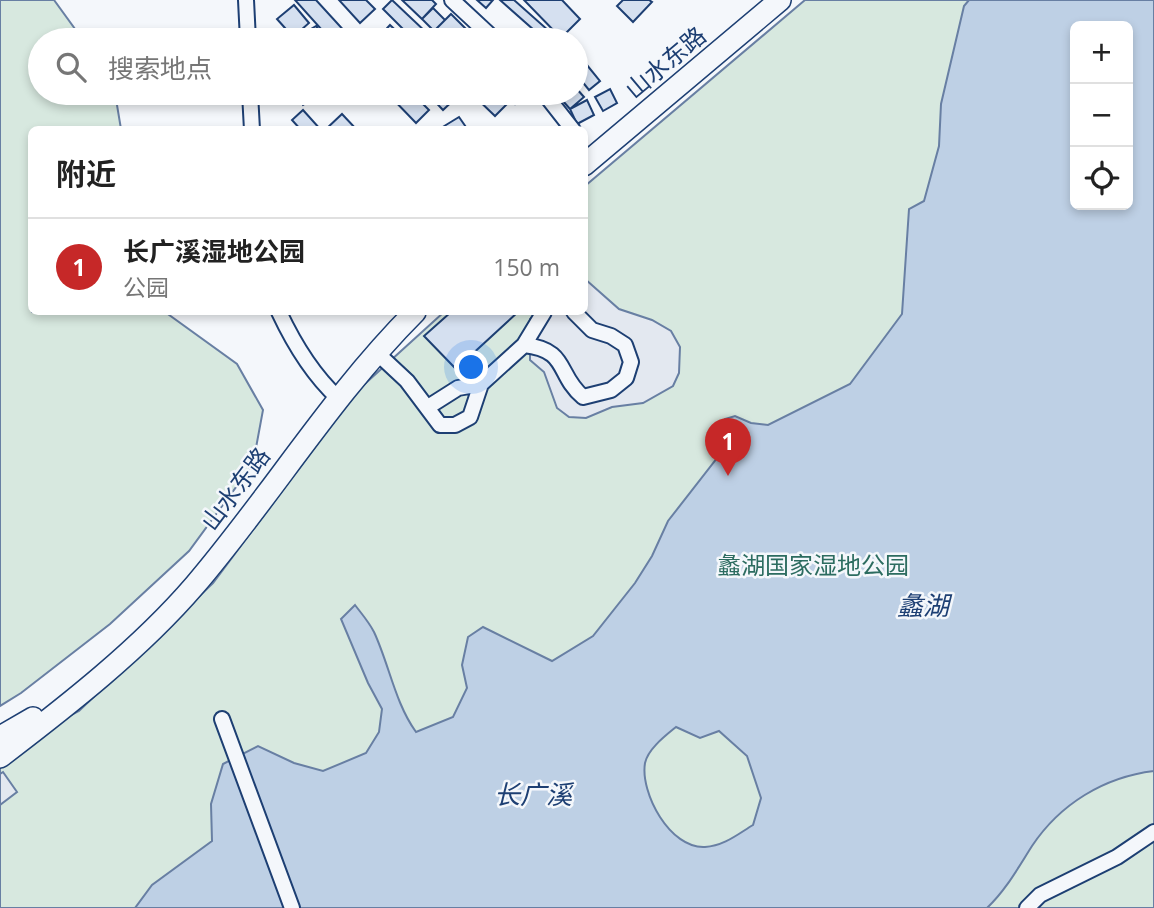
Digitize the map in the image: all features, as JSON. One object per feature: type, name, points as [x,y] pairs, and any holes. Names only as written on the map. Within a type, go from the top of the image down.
[{"type":"highway","name":"山水东路","points":[[588,155],[780,0]]},
{"type":"highway","name":"山水东路","points":[[0,757],[63,709],[124,655],[193,587],[228,545],[338,398],[412,315]]},
{"type":"highway","name":"山水东路","points":[[0,737],[87,687]]},
{"type":"street","points":[[246,0],[247,28]]},
{"type":"street","points":[[452,0],[482,28]]},
{"type":"street","points":[[251,105],[252,126]]},
{"type":"street","points":[[553,105],[570,126]]},
{"type":"street","points":[[280,315],[319,381],[338,398]]},
{"type":"street","points":[[377,353],[407,381],[440,425],[454,425],[470,417],[481,384],[524,345],[542,315]]},
{"type":"street","points":[[524,345],[543,347],[560,361],[573,388],[583,397],[611,390],[626,378],[631,362],[625,345],[611,336],[592,330],[577,315]]},
{"type":"street","points":[[428,407],[458,388],[481,384]]},
{"type":"street","points":[[222,719],[292,908]]},
{"type":"street","points":[[1027,908],[1041,895],[1117,856],[1154,832]]},
{"type":"green space","points":[[0,0],[54,0],[74,28],[28,28],[28,105],[117,105],[120,126],[28,126],[28,315],[169,315],[237,364],[263,410],[253,464],[189,551],[110,624],[21,693],[0,706]]},
{"type":"green space","name":"蠡湖国家湿地公园","points":[[805,0],[1154,0],[1154,908],[0,908],[0,752],[79,711],[213,583],[357,391],[441,315],[588,315],[588,183]]},
{"type":"shaded area","points":[[588,282],[619,309],[652,320],[671,331],[680,347],[679,373],[673,386],[643,403],[612,407],[586,418],[569,417],[557,408],[544,372],[530,360],[530,319],[535,315],[588,315]]},
{"type":"shaded area","points":[[3,772],[17,792],[0,805],[0,774]]},
{"type":"water","name":"蠡湖","points":[[969,0],[1154,0],[1154,771],[1118,779],[1070,805],[1043,831],[1006,886],[987,908],[135,908],[152,885],[212,841],[211,804],[223,764],[258,746],[294,763],[323,771],[366,753],[379,732],[382,709],[341,619],[355,605],[374,632],[397,696],[416,732],[453,717],[467,688],[462,665],[468,637],[483,627],[552,661],[593,636],[635,583],[652,556],[668,521],[717,458],[725,419],[735,416],[751,423],[768,425],[850,384],[902,314],[909,209],[924,201],[939,146],[941,104],[964,6]],"holes":[[[676,727],[700,738],[719,731],[747,756],[761,798],[753,825],[730,839],[705,847],[692,845],[669,829],[653,803],[645,775],[645,763],[650,753]]]},
{"type":"building","points":[[295,0],[316,0],[342,28],[320,28]]},
{"type":"building","points":[[339,0],[366,0],[375,9],[360,23]]},
{"type":"building","points":[[392,0],[422,28],[402,28],[383,9]]},
{"type":"building","points":[[402,0],[432,0],[436,4],[422,19]]},
{"type":"building","points":[[477,0],[493,0],[486,8]]},
{"type":"building","points":[[500,0],[514,0],[546,28],[532,28]]},
{"type":"building","points":[[524,0],[562,0],[580,19],[571,28],[551,28]]},
{"type":"building","points":[[623,0],[652,2],[633,22],[617,6]]},
{"type":"building","points":[[294,5],[309,23],[303,28],[285,28],[277,19]]},
{"type":"building","points":[[433,8],[445,20],[437,28],[431,28],[422,19]]},
{"type":"building","points":[[451,14],[465,28],[437,28]]},
{"type":"building","points":[[588,66],[600,81],[588,89]]},
{"type":"building","points":[[610,89],[617,103],[603,111],[595,97]]},
{"type":"building","points":[[588,102],[594,115],[577,124],[570,109],[578,105],[588,105]]},
{"type":"building","points":[[399,105],[424,105],[429,110],[416,123]]},
{"type":"building","points":[[484,105],[506,105],[495,116]]},
{"type":"building","points":[[303,110],[317,126],[297,126],[292,120]]},
{"type":"building","points":[[342,114],[353,126],[329,126]]},
{"type":"building","points":[[459,117],[465,126],[444,126]]},
{"type":"building","points":[[448,315],[515,315],[456,369],[424,336]]},
{"type":"place","name":"长广溪湿地公园","points":[[728,476]]},
{"type":"water label","name":"长广溪","points":[[533,795]]}]
